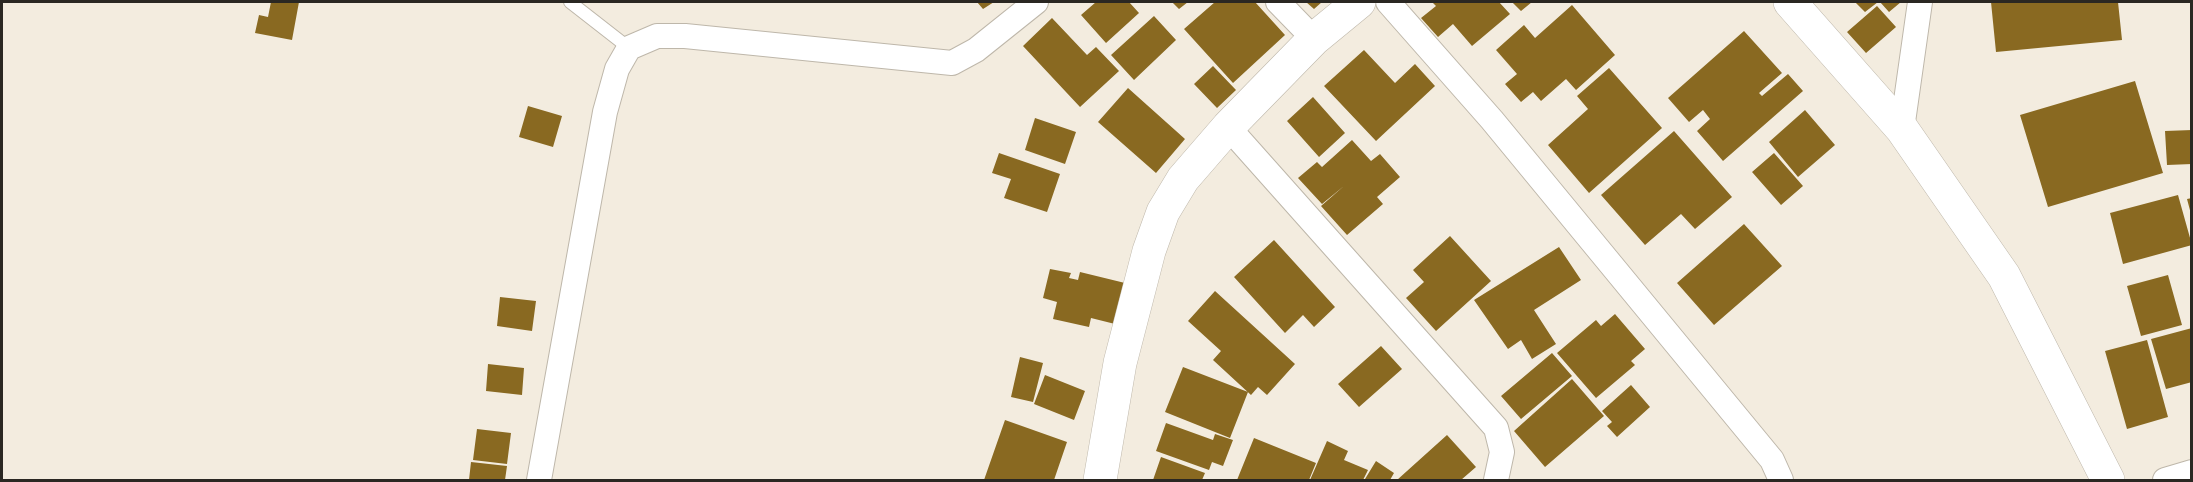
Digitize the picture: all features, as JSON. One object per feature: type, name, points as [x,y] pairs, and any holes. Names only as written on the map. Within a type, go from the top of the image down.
[{"type":"street","points":[[539,480],[605,112],[617,69],[629,48],[657,36],[685,36],[952,63],[976,50],[1036,2]]},
{"type":"street","points":[[1278,2],[1314,39]]},
{"type":"street","points":[[1100,480],[1120,363],[1149,251],[1164,212],[1183,179],[1228,127],[1314,39],[1359,2]]},
{"type":"street","points":[[1388,2],[1492,120],[1772,460],[1781,480]]},
{"type":"street","points":[[1790,2],[1902,129],[2004,276],[2108,480]]},
{"type":"street","points":[[1902,129],[1920,2]]},
{"type":"street","points":[[1228,127],[1496,428],[1502,452],[1496,480]]},
{"type":"street","points":[[2165,480],[2192,472]]},
{"type":"lane","points":[[570,2],[629,48]]},
{"type":"building","points":[[271,2],[299,2],[292,40],[255,33],[259,15],[268,17]]},
{"type":"building","points":[[977,2],[994,2],[983,9]]},
{"type":"building","points":[[1096,2],[1129,2],[1139,13],[1106,43],[1081,15]]},
{"type":"building","points":[[1172,2],[1188,2],[1179,9]]},
{"type":"building","points":[[1215,2],[1255,2],[1285,35],[1233,83],[1184,29]]},
{"type":"building","points":[[1306,2],[1322,2],[1314,9]]},
{"type":"building","points":[[1432,2],[1499,2],[1510,14],[1472,46],[1453,24],[1438,37],[1421,18],[1436,6]]},
{"type":"building","points":[[1512,2],[1532,2],[1521,11]]},
{"type":"building","points":[[1855,2],[1878,2],[1865,12]]},
{"type":"building","points":[[1880,2],[1901,2],[1889,12]]},
{"type":"building","points":[[1991,2],[2118,2],[2122,40],[1996,52]]},
{"type":"building","points":[[1572,5],[1615,55],[1576,90],[1566,79],[1541,101],[1533,92],[1521,102],[1505,84],[1517,74],[1496,50],[1524,25],[1535,38]]},
{"type":"building","points":[[1877,6],[1896,27],[1866,53],[1847,32]]},
{"type":"building","points":[[1154,16],[1176,40],[1134,80],[1111,55]]},
{"type":"building","points":[[1052,18],[1087,55],[1096,47],[1119,71],[1080,107],[1023,46]]},
{"type":"building","points":[[1744,31],[1782,73],[1759,93],[1762,96],[1788,74],[1803,91],[1723,161],[1697,131],[1710,119],[1703,110],[1689,122],[1668,98]]},
{"type":"building","points":[[1364,50],[1395,83],[1415,64],[1435,86],[1376,141],[1324,86]]},
{"type":"building","points":[[1213,66],[1236,90],[1217,108],[1194,84]]},
{"type":"building","points":[[1609,68],[1662,128],[1589,193],[1548,145],[1588,109],[1577,96]]},
{"type":"building","points":[[2135,81],[2163,173],[2048,207],[2020,115]]},
{"type":"building","points":[[1128,88],[1185,139],[1156,173],[1098,122]]},
{"type":"building","points":[[1313,97],[1345,133],[1319,157],[1287,121]]},
{"type":"building","points":[[528,106],[562,116],[553,147],[519,137]]},
{"type":"building","points":[[1805,110],[1835,145],[1798,177],[1769,142]]},
{"type":"building","points":[[1035,118],[1076,132],[1065,164],[1025,150]]},
{"type":"building","points":[[2192,130],[2192,164],[2167,165],[2165,131]]},
{"type":"building","points":[[1674,131],[1732,197],[1695,229],[1681,214],[1645,245],[1601,195]]},
{"type":"building","points":[[1352,140],[1371,161],[1380,154],[1400,177],[1377,197],[1383,204],[1347,235],[1321,206],[1344,186],[1322,204],[1298,178],[1317,162],[1322,167]]},
{"type":"building","points":[[999,153],[1060,174],[1047,212],[1004,198],[1011,179],[992,173]]},
{"type":"building","points":[[1774,153],[1803,186],[1781,205],[1752,172]]},
{"type":"building","points":[[2178,195],[2192,245],[2123,264],[2110,213]]},
{"type":"building","points":[[2192,198],[2192,214],[2191,214],[2187,199]]},
{"type":"building","points":[[1744,224],[1782,266],[1714,325],[1677,283]]},
{"type":"building","points":[[1450,236],[1491,281],[1436,331],[1406,298],[1424,282],[1413,270]]},
{"type":"building","points":[[1274,240],[1335,307],[1314,327],[1303,315],[1285,333],[1234,277]]},
{"type":"building","points":[[1559,247],[1581,280],[1534,310],[1556,344],[1532,359],[1521,340],[1508,349],[1474,300]]},
{"type":"building","points":[[1050,269],[1071,273],[1069,278],[1078,280],[1080,272],[1125,283],[1115,324],[1091,318],[1089,327],[1053,319],[1057,302],[1043,298]]},
{"type":"building","points":[[2168,275],[2182,325],[2141,336],[2127,286]]},
{"type":"building","points":[[1215,291],[1295,364],[1267,395],[1258,387],[1251,395],[1213,360],[1221,351],[1188,321]]},
{"type":"building","points":[[500,297],[536,301],[532,331],[497,326]]},
{"type":"building","points":[[1615,314],[1645,349],[1631,361],[1635,365],[1596,398],[1557,353],[1596,320],[1601,326]]},
{"type":"building","points":[[2192,328],[2192,382],[2166,389],[2151,339]]},
{"type":"building","points":[[2147,340],[2168,417],[2127,429],[2105,351]]},
{"type":"building","points":[[1381,346],[1402,369],[1359,407],[1338,384]]},
{"type":"building","points":[[1552,353],[1572,376],[1521,419],[1501,396]]},
{"type":"building","points":[[1020,357],[1043,363],[1033,402],[1011,397]]},
{"type":"building","points":[[488,364],[524,368],[522,395],[486,391]]},
{"type":"building","points":[[1183,367],[1248,392],[1230,438],[1165,412]]},
{"type":"building","points":[[1045,375],[1085,391],[1074,420],[1034,404]]},
{"type":"building","points":[[1572,379],[1604,416],[1545,467],[1514,431]]},
{"type":"building","points":[[1631,385],[1650,407],[1617,437],[1607,426],[1612,422],[1602,411]]},
{"type":"building","points":[[1005,420],[1067,442],[1054,480],[984,480]]},
{"type":"building","points":[[1166,423],[1213,440],[1215,434],[1233,440],[1223,466],[1212,462],[1209,470],[1156,451]]},
{"type":"building","points":[[477,429],[511,433],[507,464],[473,460]]},
{"type":"building","points":[[1447,435],[1476,467],[1461,480],[1397,480]]},
{"type":"building","points":[[1254,438],[1316,463],[1309,480],[1237,480]]},
{"type":"building","points":[[1327,441],[1348,451],[1344,460],[1368,470],[1363,480],[1310,480]]},
{"type":"building","points":[[1161,457],[1205,473],[1202,480],[1153,480]]},
{"type":"building","points":[[1376,461],[1394,473],[1390,480],[1365,479]]},
{"type":"building","points":[[471,462],[507,466],[505,480],[469,480]]}]
